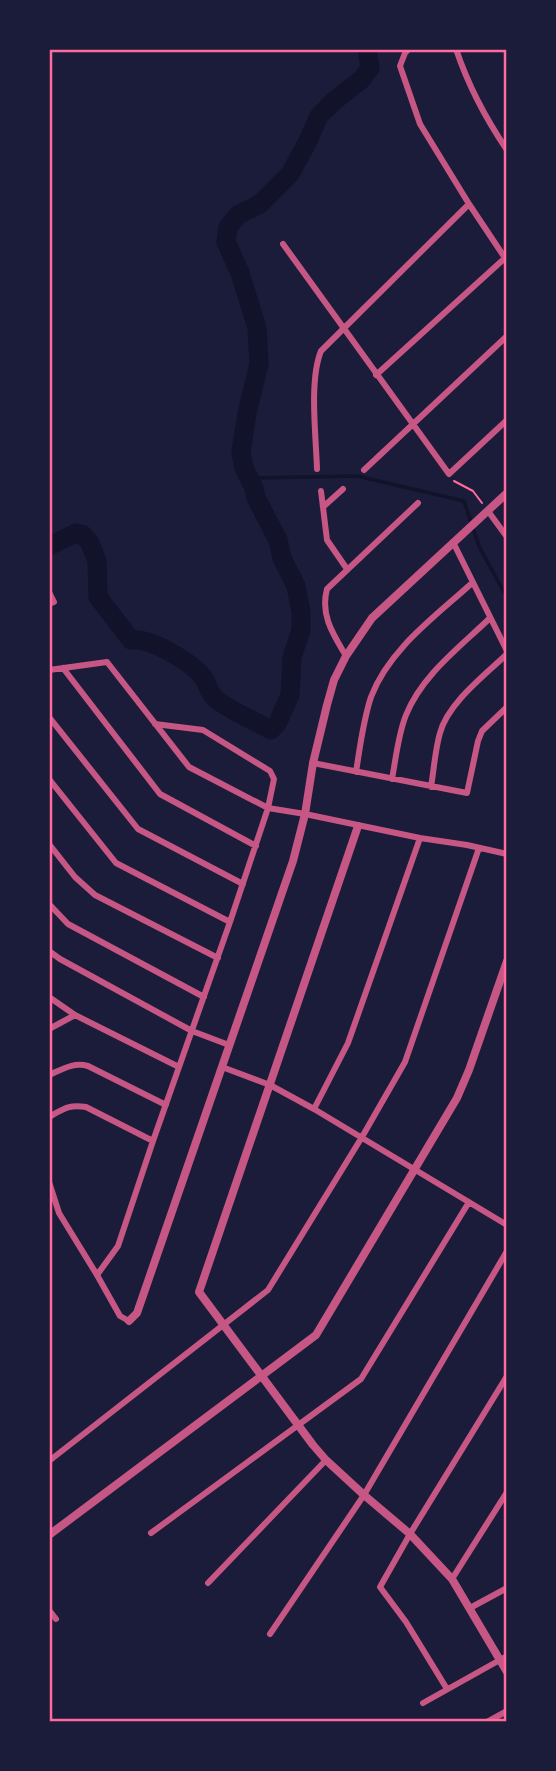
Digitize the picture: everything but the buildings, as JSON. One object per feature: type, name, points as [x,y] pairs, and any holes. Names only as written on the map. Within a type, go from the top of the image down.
[{"type":"street","points":[[376,374],[506,260],[420,124],[400,66],[405,52],[409,49]]},
{"type":"street","points":[[456,49],[463,71],[494,131],[507,150]]},
{"type":"street","points":[[317,469],[314,383],[316,363],[321,351],[469,204]]},
{"type":"street","points":[[283,244],[449,474],[507,420]]},
{"type":"street","points":[[364,470],[507,336]]},
{"type":"street","points":[[323,507],[343,489]]},
{"type":"street","points":[[321,491],[327,540],[347,569]]},
{"type":"street","points":[[49,1182],[60,1213],[120,1316],[129,1321],[137,1313],[293,861],[305,814],[313,763],[334,680],[346,656],[372,618],[507,493]]},
{"type":"street","points":[[346,656],[327,624],[327,589],[418,503]]},
{"type":"street","points":[[488,511],[507,537]]},
{"type":"street","points":[[431,787],[440,730],[463,695],[507,653],[453,542]]},
{"type":"street","points":[[356,772],[363,728],[381,677],[392,660],[424,626],[472,583]]},
{"type":"street","points":[[49,592],[54,602],[49,604]]},
{"type":"street","points":[[392,779],[405,719],[421,687],[436,669],[490,618]]},
{"type":"street","points":[[49,670],[107,662],[189,767],[268,808],[507,854]]},
{"type":"street","points":[[63,668],[160,794],[256,846]]},
{"type":"street","points":[[313,763],[467,793],[482,731],[507,706]]},
{"type":"street","points":[[49,718],[138,829],[243,884]]},
{"type":"street","points":[[97,1275],[118,1246],[256,846],[274,779],[270,771],[203,730],[155,724]]},
{"type":"street","points":[[49,779],[116,863],[230,922]]},
{"type":"street","points":[[358,826],[199,1292],[326,1460],[410,1534],[453,1579],[503,1658],[507,1672]]},
{"type":"street","points":[[314,1108],[348,1043],[420,838]]},
{"type":"street","points":[[49,844],[75,877],[95,895],[218,958]]},
{"type":"street","points":[[49,1461],[268,1290],[362,1137],[404,1062],[479,848]]},
{"type":"street","points":[[49,904],[68,924],[204,997]]},
{"type":"street","points":[[49,951],[192,1031],[229,1045]]},
{"type":"street","points":[[49,1535],[316,1335],[457,1097],[507,961]]},
{"type":"street","points":[[49,997],[75,1015],[179,1067]]},
{"type":"street","points":[[49,1030],[75,1015]]},
{"type":"street","points":[[49,1075],[70,1065],[88,1066],[166,1105]]},
{"type":"street","points":[[222,1067],[270,1085],[314,1108],[507,1225]]},
{"type":"street","points":[[49,1117],[66,1107],[86,1107],[153,1141]]},
{"type":"street","points":[[151,1534],[361,1379],[469,1202]]},
{"type":"street","points":[[270,1633],[364,1495],[507,1251]]},
{"type":"street","points":[[447,1689],[406,1622],[380,1587],[507,1376]]},
{"type":"street","points":[[502,1385],[507,1393]]},
{"type":"street","points":[[208,1583],[326,1460]]},
{"type":"street","points":[[453,1579],[507,1492]]},
{"type":"street","points":[[470,1608],[507,1588]]},
{"type":"street","points":[[49,1610],[56,1619]]},
{"type":"street","points":[[423,1703],[503,1658]]},
{"type":"street","points":[[487,1722],[507,1711]]},
{"type":"path","points":[[449,474],[456,483],[473,491],[488,511]]},
{"type":"waterway","points":[[49,546],[76,533],[82,534],[90,543],[97,561],[98,597],[131,640],[149,643],[180,658],[203,677],[214,698],[236,712],[271,730],[278,722],[290,695],[292,657],[301,630],[301,612],[296,586],[282,558],[278,540],[244,468],[241,452],[259,364],[257,328],[240,273],[226,242],[228,227],[238,215],[260,204],[290,174],[319,116],[362,79],[370,68],[367,49]]},
{"type":"waterway","points":[[249,478],[357,476],[464,501],[479,546],[507,598]]}]
